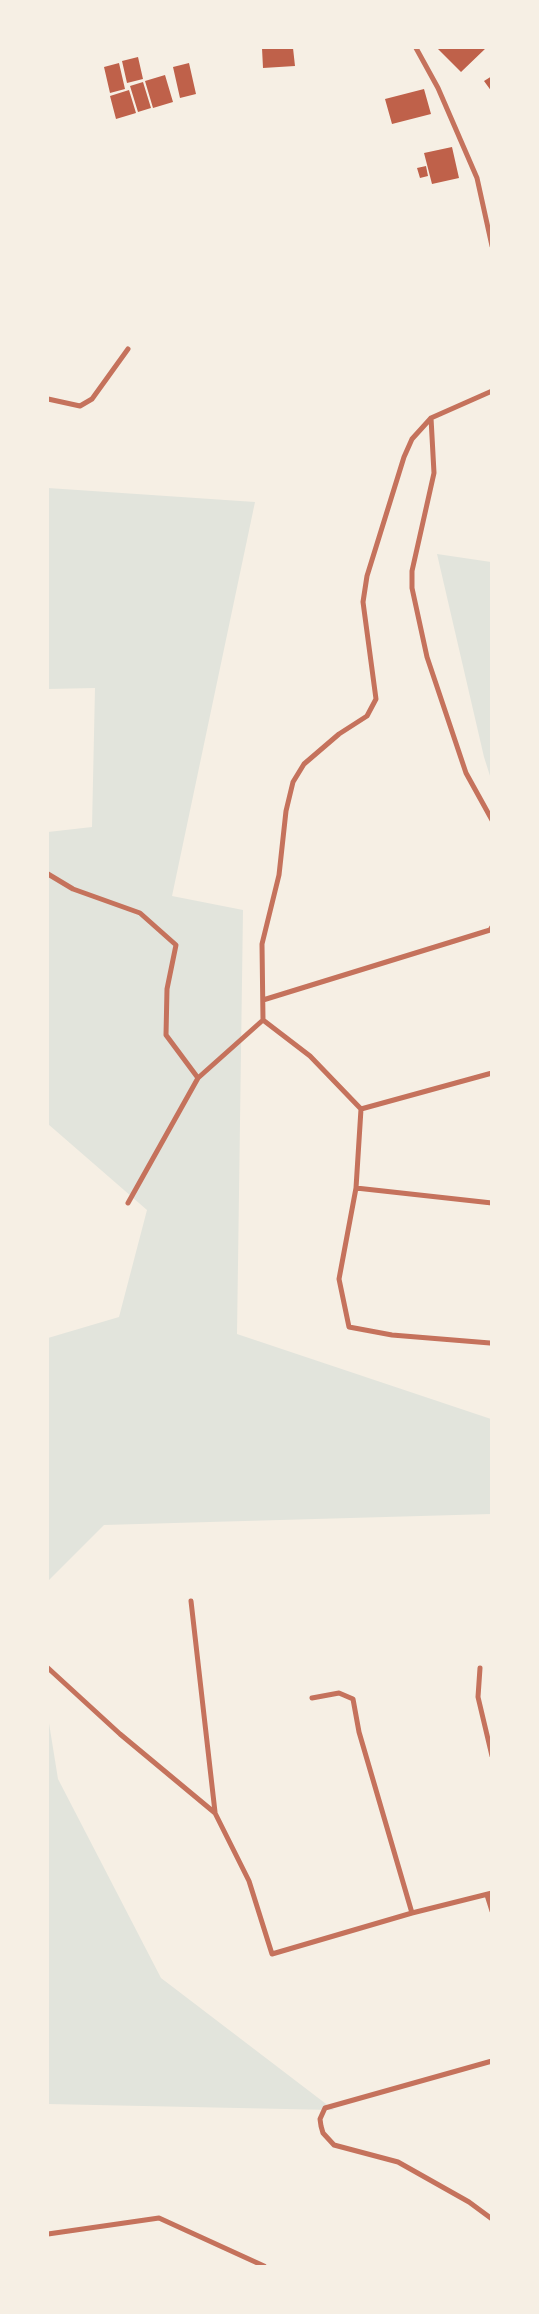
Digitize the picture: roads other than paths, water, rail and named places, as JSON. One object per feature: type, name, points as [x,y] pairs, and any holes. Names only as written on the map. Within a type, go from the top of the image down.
[{"type":"street","points":[[416,48],[438,88],[477,178],[492,246]]},
{"type":"street","points":[[48,399],[80,406],[92,400],[128,349]]},
{"type":"street","points":[[128,1203],[198,1078],[263,1020],[262,944],[279,875],[286,811],[293,782],[304,764],[339,734],[367,716],[376,699],[363,602],[367,576],[404,457],[412,440],[431,418],[492,391]]},
{"type":"street","points":[[431,418],[434,472],[412,571],[412,588],[426,657],[466,773],[492,820]]},
{"type":"street","points":[[48,874],[73,888],[140,913],[176,945],[166,989],[166,1035],[198,1078]]},
{"type":"street","points":[[263,1000],[490,930],[492,927]]},
{"type":"street","points":[[263,1020],[310,1056],[361,1109],[356,1188],[338,1279],[348,1327],[392,1335],[490,1343]]},
{"type":"street","points":[[361,1109],[492,1073]]},
{"type":"street","points":[[356,1188],[492,1203]]},
{"type":"street","points":[[191,1601],[215,1813],[249,1881],[272,1954],[412,1913],[489,1894],[492,1911]]},
{"type":"street","points":[[48,1668],[120,1734],[215,1813]]},
{"type":"street","points":[[480,1668],[478,1698],[492,1756]]},
{"type":"street","points":[[312,1698],[340,1693],[353,1699],[359,1732],[412,1913]]},
{"type":"street","points":[[492,2061],[325,2108],[320,2119],[323,2133],[334,2145],[398,2162],[469,2202],[492,2219]]},
{"type":"street","points":[[48,2234],[159,2218],[264,2266]]}]
